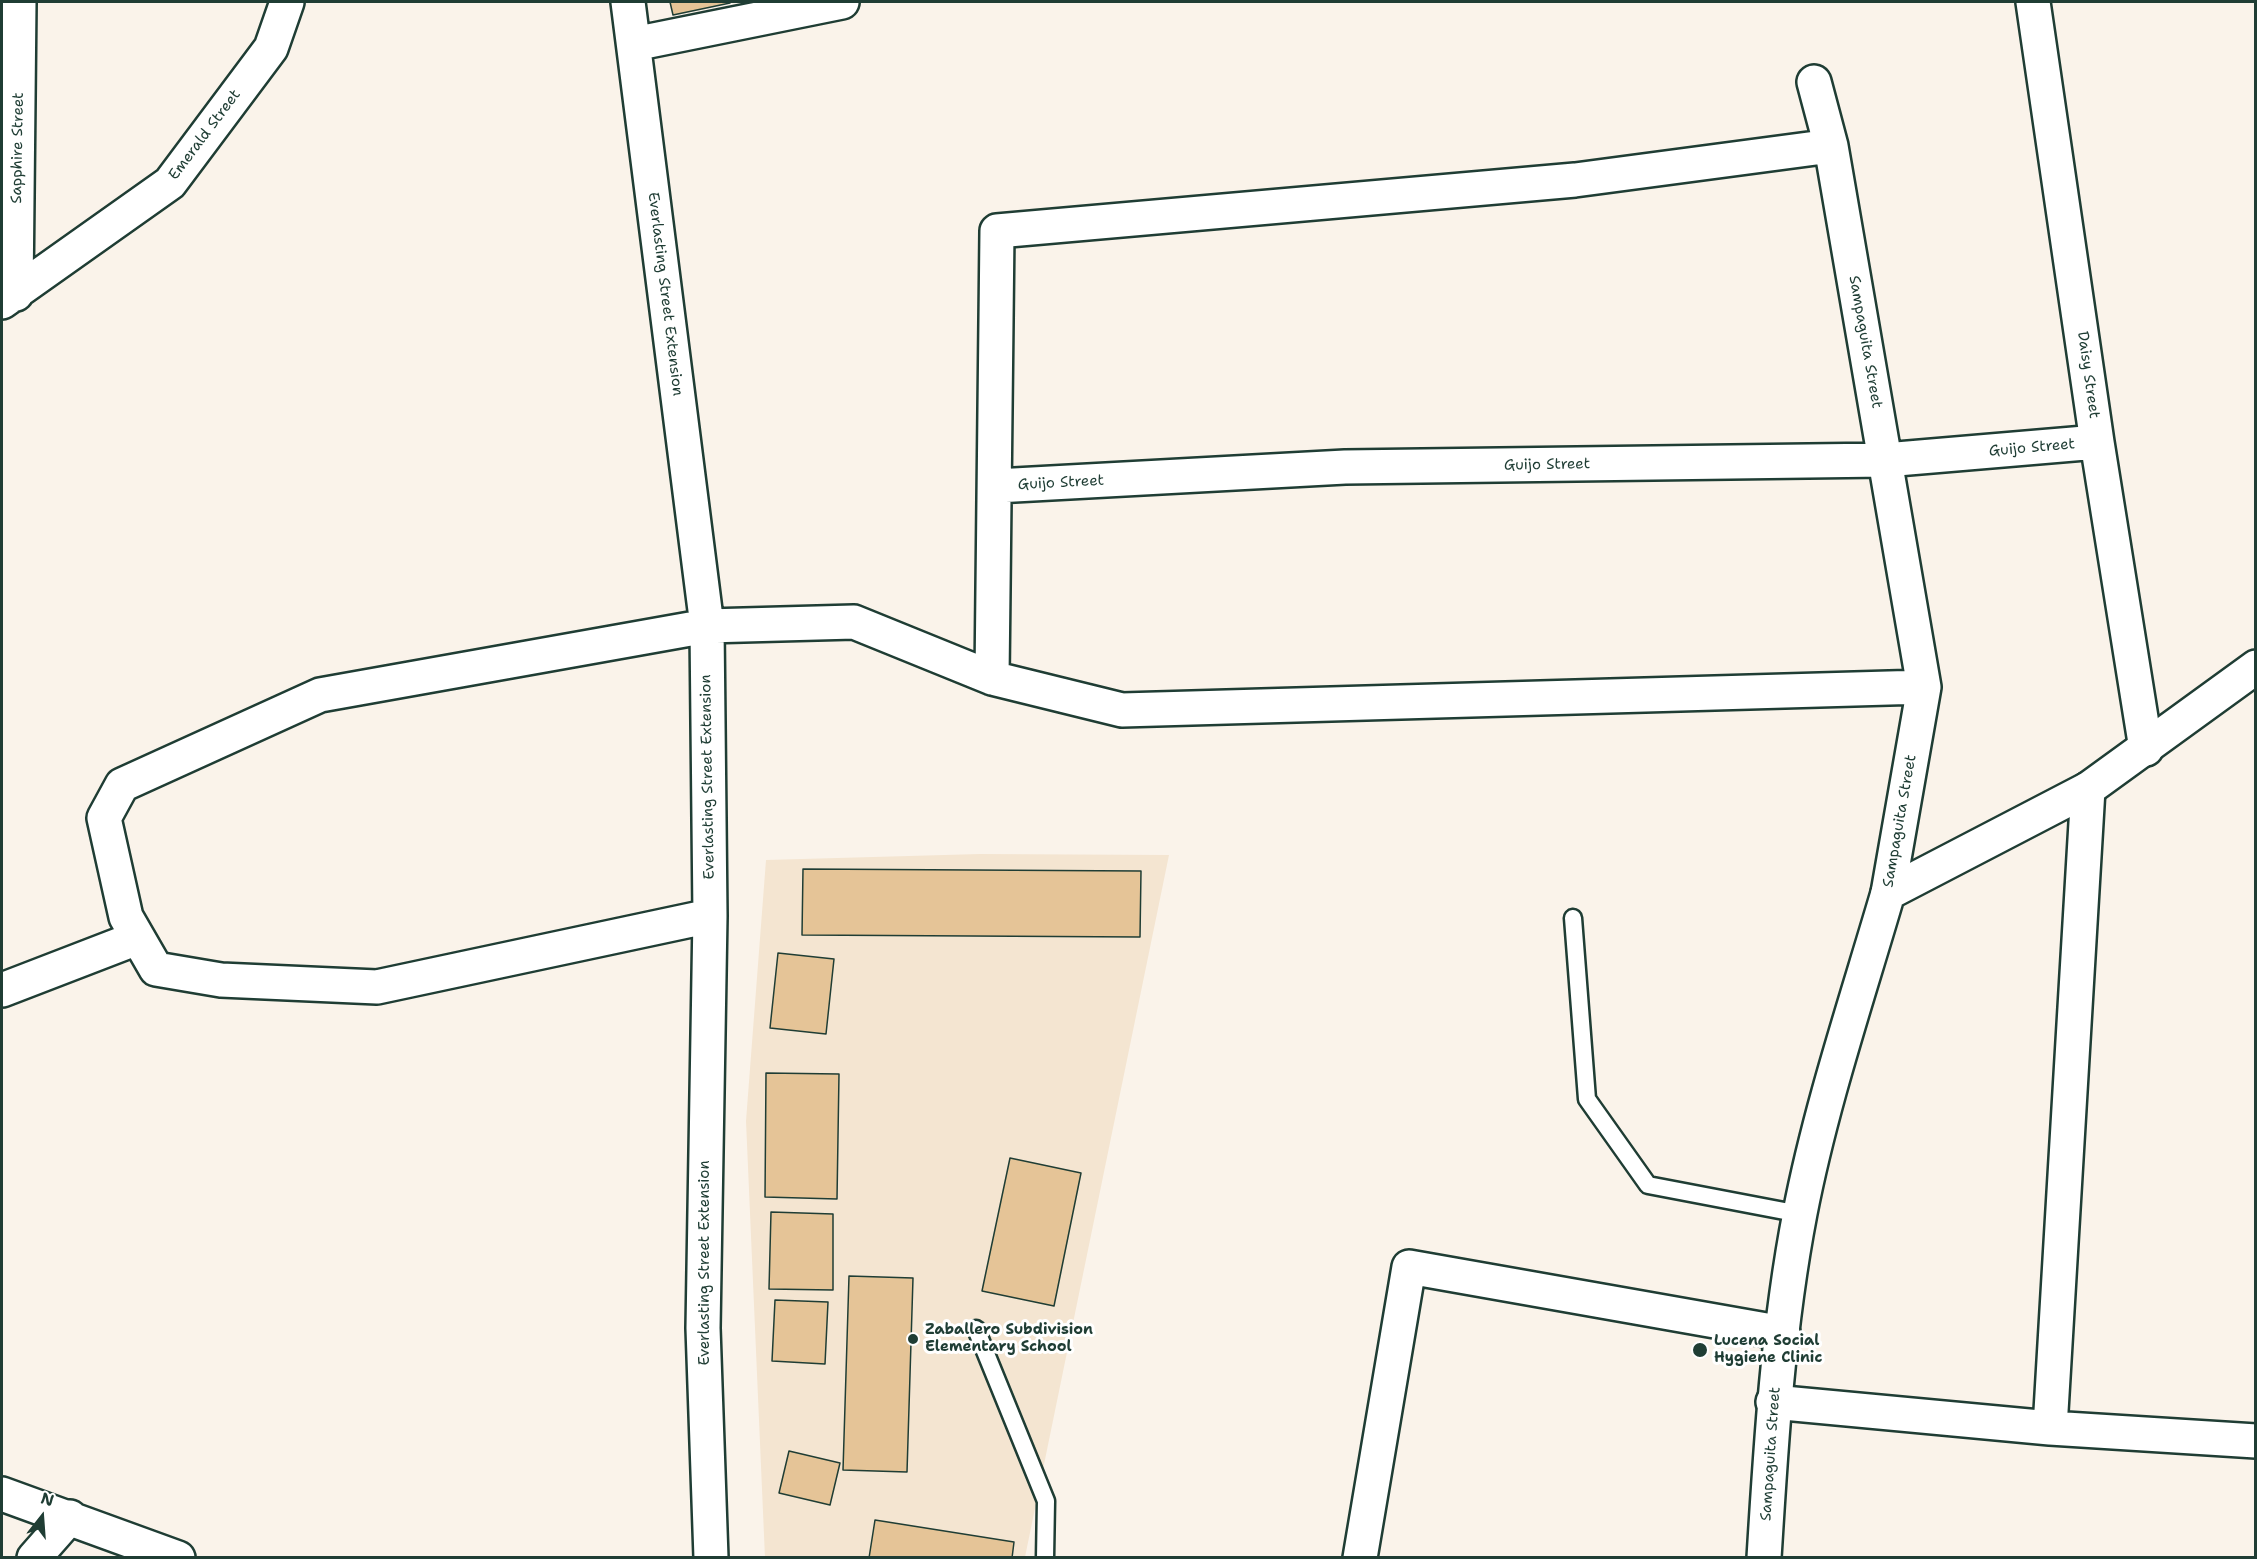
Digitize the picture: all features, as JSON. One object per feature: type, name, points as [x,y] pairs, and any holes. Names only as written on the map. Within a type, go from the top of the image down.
[{"type":"street","name":"Sapphire Street","points":[[9,298],[19,2]]},
{"type":"street","name":"Emerald Street","points":[[9,298],[170,183],[271,48],[287,2]]},
{"type":"street","name":"Everlasting Street Extension","points":[[628,2],[707,626],[710,916],[703,1328],[711,1557]]},
{"type":"street","points":[[634,44],[842,2]]},
{"type":"street","name":"Daisy Street","points":[[2033,2],[2097,442],[2146,749]]},
{"type":"street","name":"Sampaguita Street","points":[[1764,1557],[1773,1402],[1800,1214],[1818,1134],[1888,892],[1924,687],[1831,146],[1814,82]]},
{"type":"street","points":[[992,678],[996,486],[997,231],[1575,180],[1831,146]]},
{"type":"street","name":"Guijo Street","points":[[996,486],[1345,467],[1886,460],[2097,442]]},
{"type":"street","points":[[710,916],[377,987],[221,980],[156,969],[126,917],[104,818],[122,785],[320,695],[707,626],[854,622],[992,678],[1122,710],[1924,687]]},
{"type":"street","points":[[1888,892],[2088,789],[2256,667]]},
{"type":"street","points":[[2050,1428],[2088,789]]},
{"type":"street","points":[[2,990],[137,938]]},
{"type":"street","points":[[1360,1557],[1409,1267],[1783,1333]]},
{"type":"street","points":[[1773,1402],[2050,1428],[2256,1440]]},
{"type":"street","points":[[2,1494],[177,1557]]},
{"type":"street","points":[[34,1557],[70,1517]]},
{"type":"lane","points":[[1573,918],[1587,1099],[1648,1185],[1800,1214]]},
{"type":"lane","points":[[976,1329],[1046,1500],[1045,1557]]},
{"type":"shaded area","name":"Zaballero Subdivision Elementary School","points":[[980,854],[1169,855],[1025,1557],[765,1558],[746,1121],[766,860]]},
{"type":"building","points":[[670,2],[730,2],[730,3],[673,15]]},
{"type":"building","points":[[803,869],[1141,871],[1140,937],[802,935]]},
{"type":"building","points":[[778,953],[834,959],[826,1034],[770,1028]]},
{"type":"building","points":[[766,1073],[839,1074],[837,1199],[765,1197]]},
{"type":"building","points":[[1010,1158],[1081,1173],[1054,1306],[982,1291]]},
{"type":"building","points":[[771,1212],[833,1214],[833,1290],[769,1289]]},
{"type":"building","points":[[849,1276],[913,1278],[907,1472],[843,1470]]},
{"type":"building","points":[[775,1300],[828,1302],[825,1364],[772,1361]]},
{"type":"building","points":[[789,1451],[840,1463],[830,1505],[779,1493]]},
{"type":"building","points":[[875,1520],[1014,1542],[1012,1558],[869,1558]]},
{"type":"place","name":"Zaballero Subdivision Elementary School","points":[[913,1339]]},
{"type":"place","name":"Lucena Social Hygiene Clinic","points":[[1700,1350]]}]
